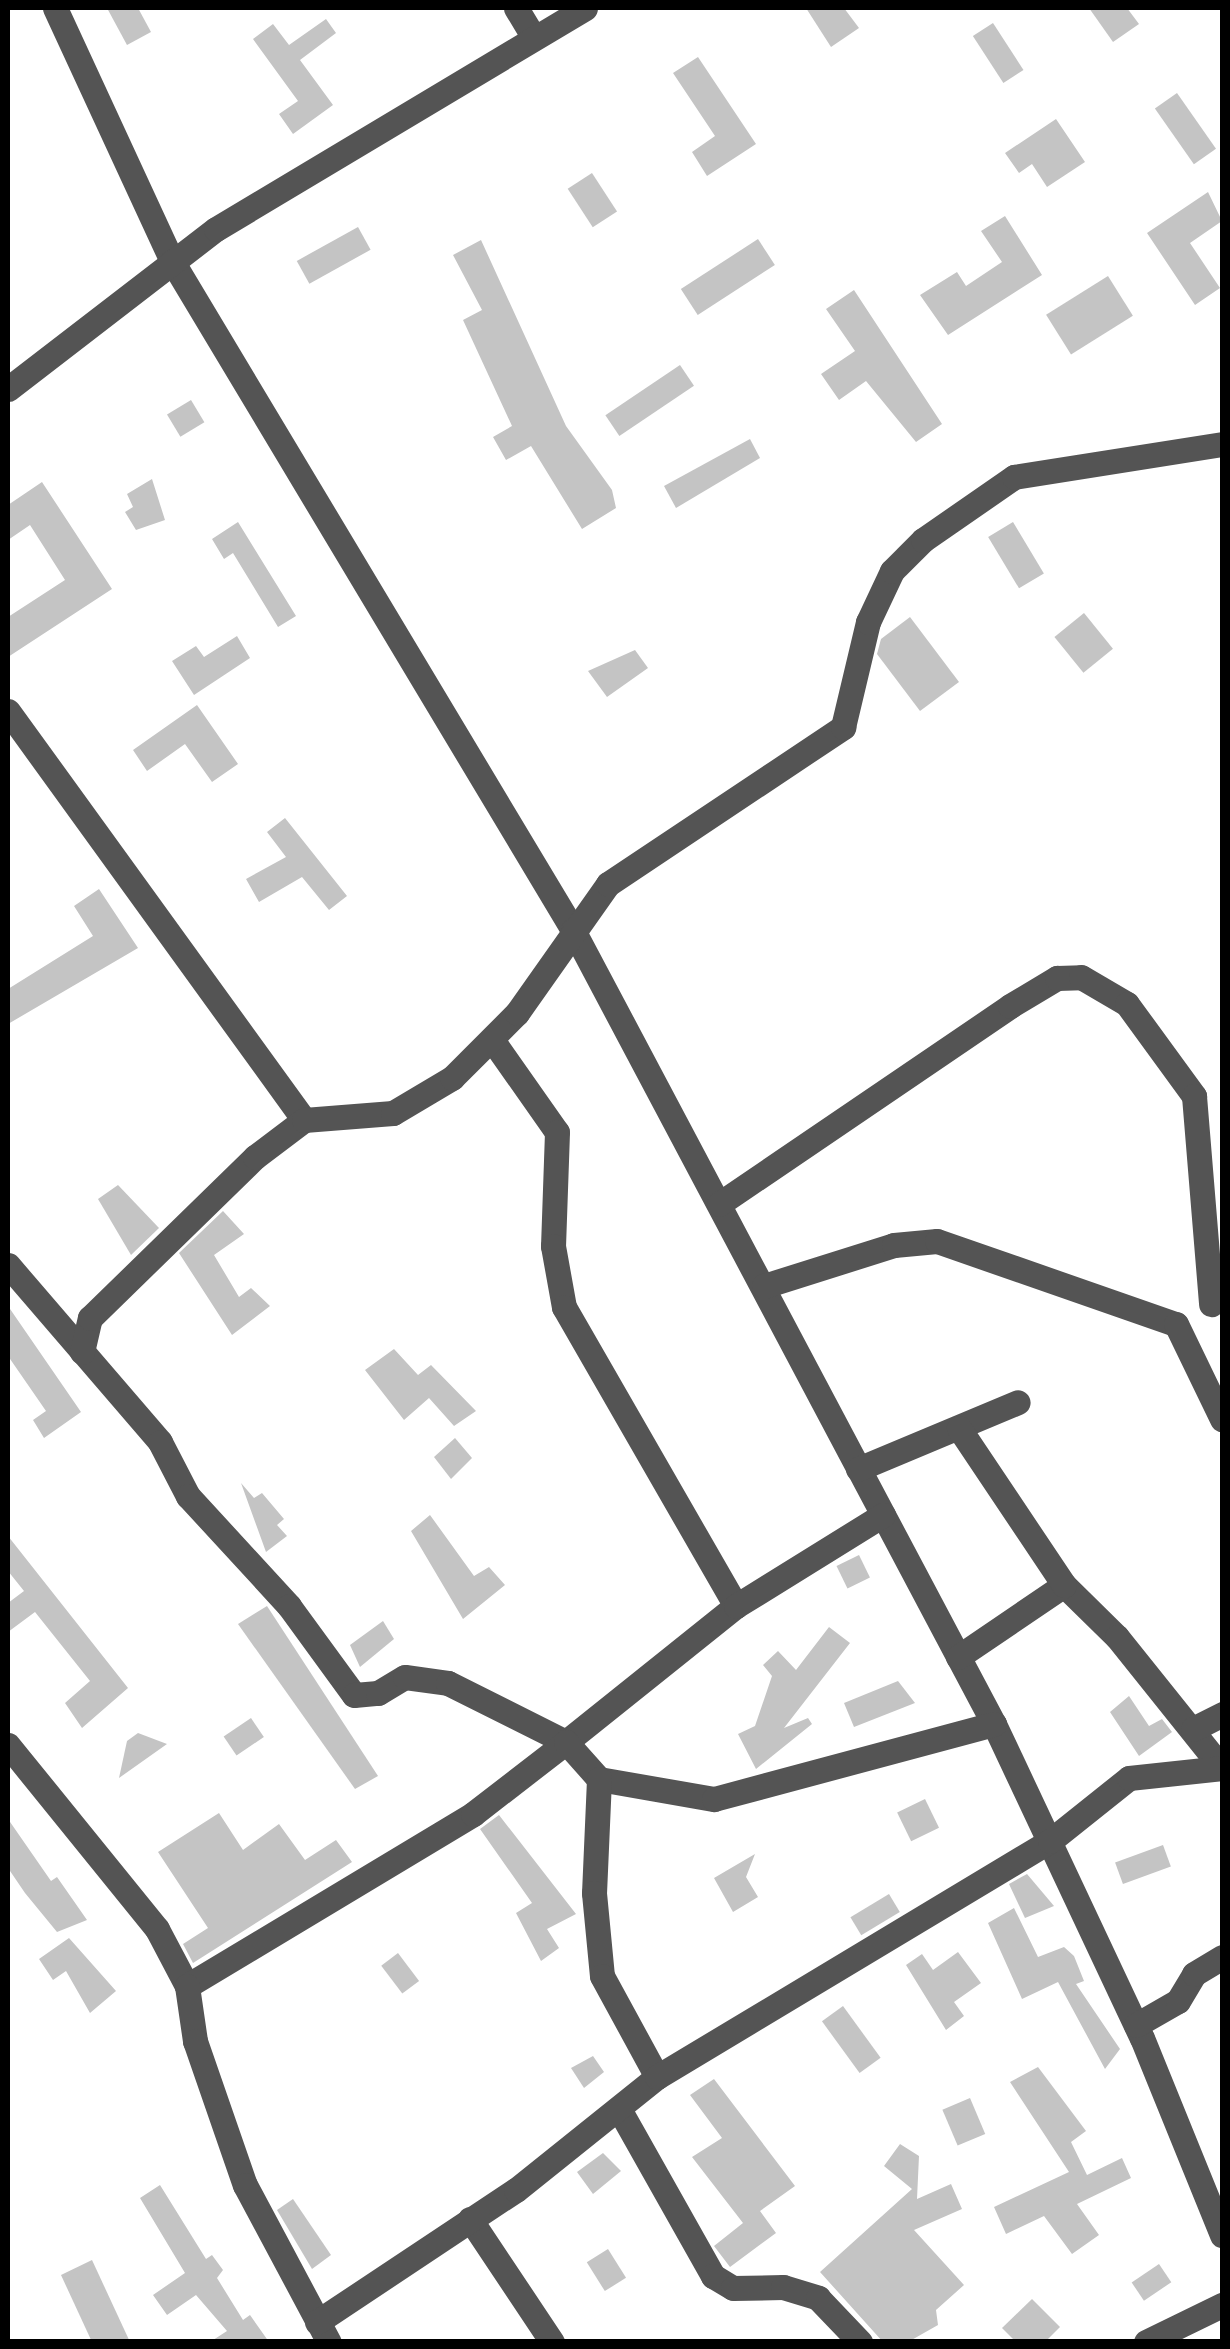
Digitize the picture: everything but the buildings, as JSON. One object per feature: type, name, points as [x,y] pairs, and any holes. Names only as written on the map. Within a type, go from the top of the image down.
[{"type":"street","points":[[55,8],[172,260],[573,930],[994,1724],[1136,2025],[1222,2235]]},
{"type":"street","points":[[516,8],[533,36]]},
{"type":"street","points":[[8,389],[172,260],[533,36],[585,8]]},
{"type":"street","points":[[82,1352],[90,1318],[164,1240],[304,1120],[393,1112],[452,1078],[493,1041],[608,884],[843,727],[865,632],[892,571],[961,510],[1014,477],[1222,444]]},
{"type":"street","points":[[8,711],[304,1120]]},
{"type":"street","points":[[719,1204],[1010,1006],[1057,978],[1081,977],[1127,1004],[1194,1096],[1217,1301],[1176,1324]]},
{"type":"street","points":[[493,1041],[557,1132],[552,1246],[564,1307],[593,1369],[736,1606]]},
{"type":"street","points":[[764,1286],[894,1246],[936,1241],[1176,1324],[1222,1419]]},
{"type":"street","points":[[8,1265],[160,1442],[224,1542],[289,1606],[332,1676],[354,1695],[378,1694],[405,1677],[448,1684],[566,1742],[599,1779],[679,1796],[746,1796],[994,1724]]},
{"type":"street","points":[[858,1470],[1018,1402]]},
{"type":"street","points":[[959,1428],[1064,1586],[1194,1730],[1222,1768]]},
{"type":"street","points":[[187,1986],[474,1814],[736,1606],[883,1516]]},
{"type":"street","points":[[958,1658],[1064,1586]]},
{"type":"street","points":[[1194,1730],[1222,1714]]},
{"type":"street","points":[[8,1745],[39,1774],[157,1929],[187,1986],[195,2041],[245,2185],[323,2332],[657,2077],[1050,1841],[1138,1773],[1222,1768]]},
{"type":"street","points":[[599,1779],[594,1893],[602,1976],[657,2077]]},
{"type":"street","points":[[1136,2025],[1178,2002],[1194,1974],[1222,1957]]},
{"type":"street","points":[[619,2109],[713,2276],[732,2288],[802,2290],[836,2311],[860,2342]]},
{"type":"street","points":[[470,2220],[552,2342]]},
{"type":"street","points":[[1146,2342],[1222,2305]]}]
